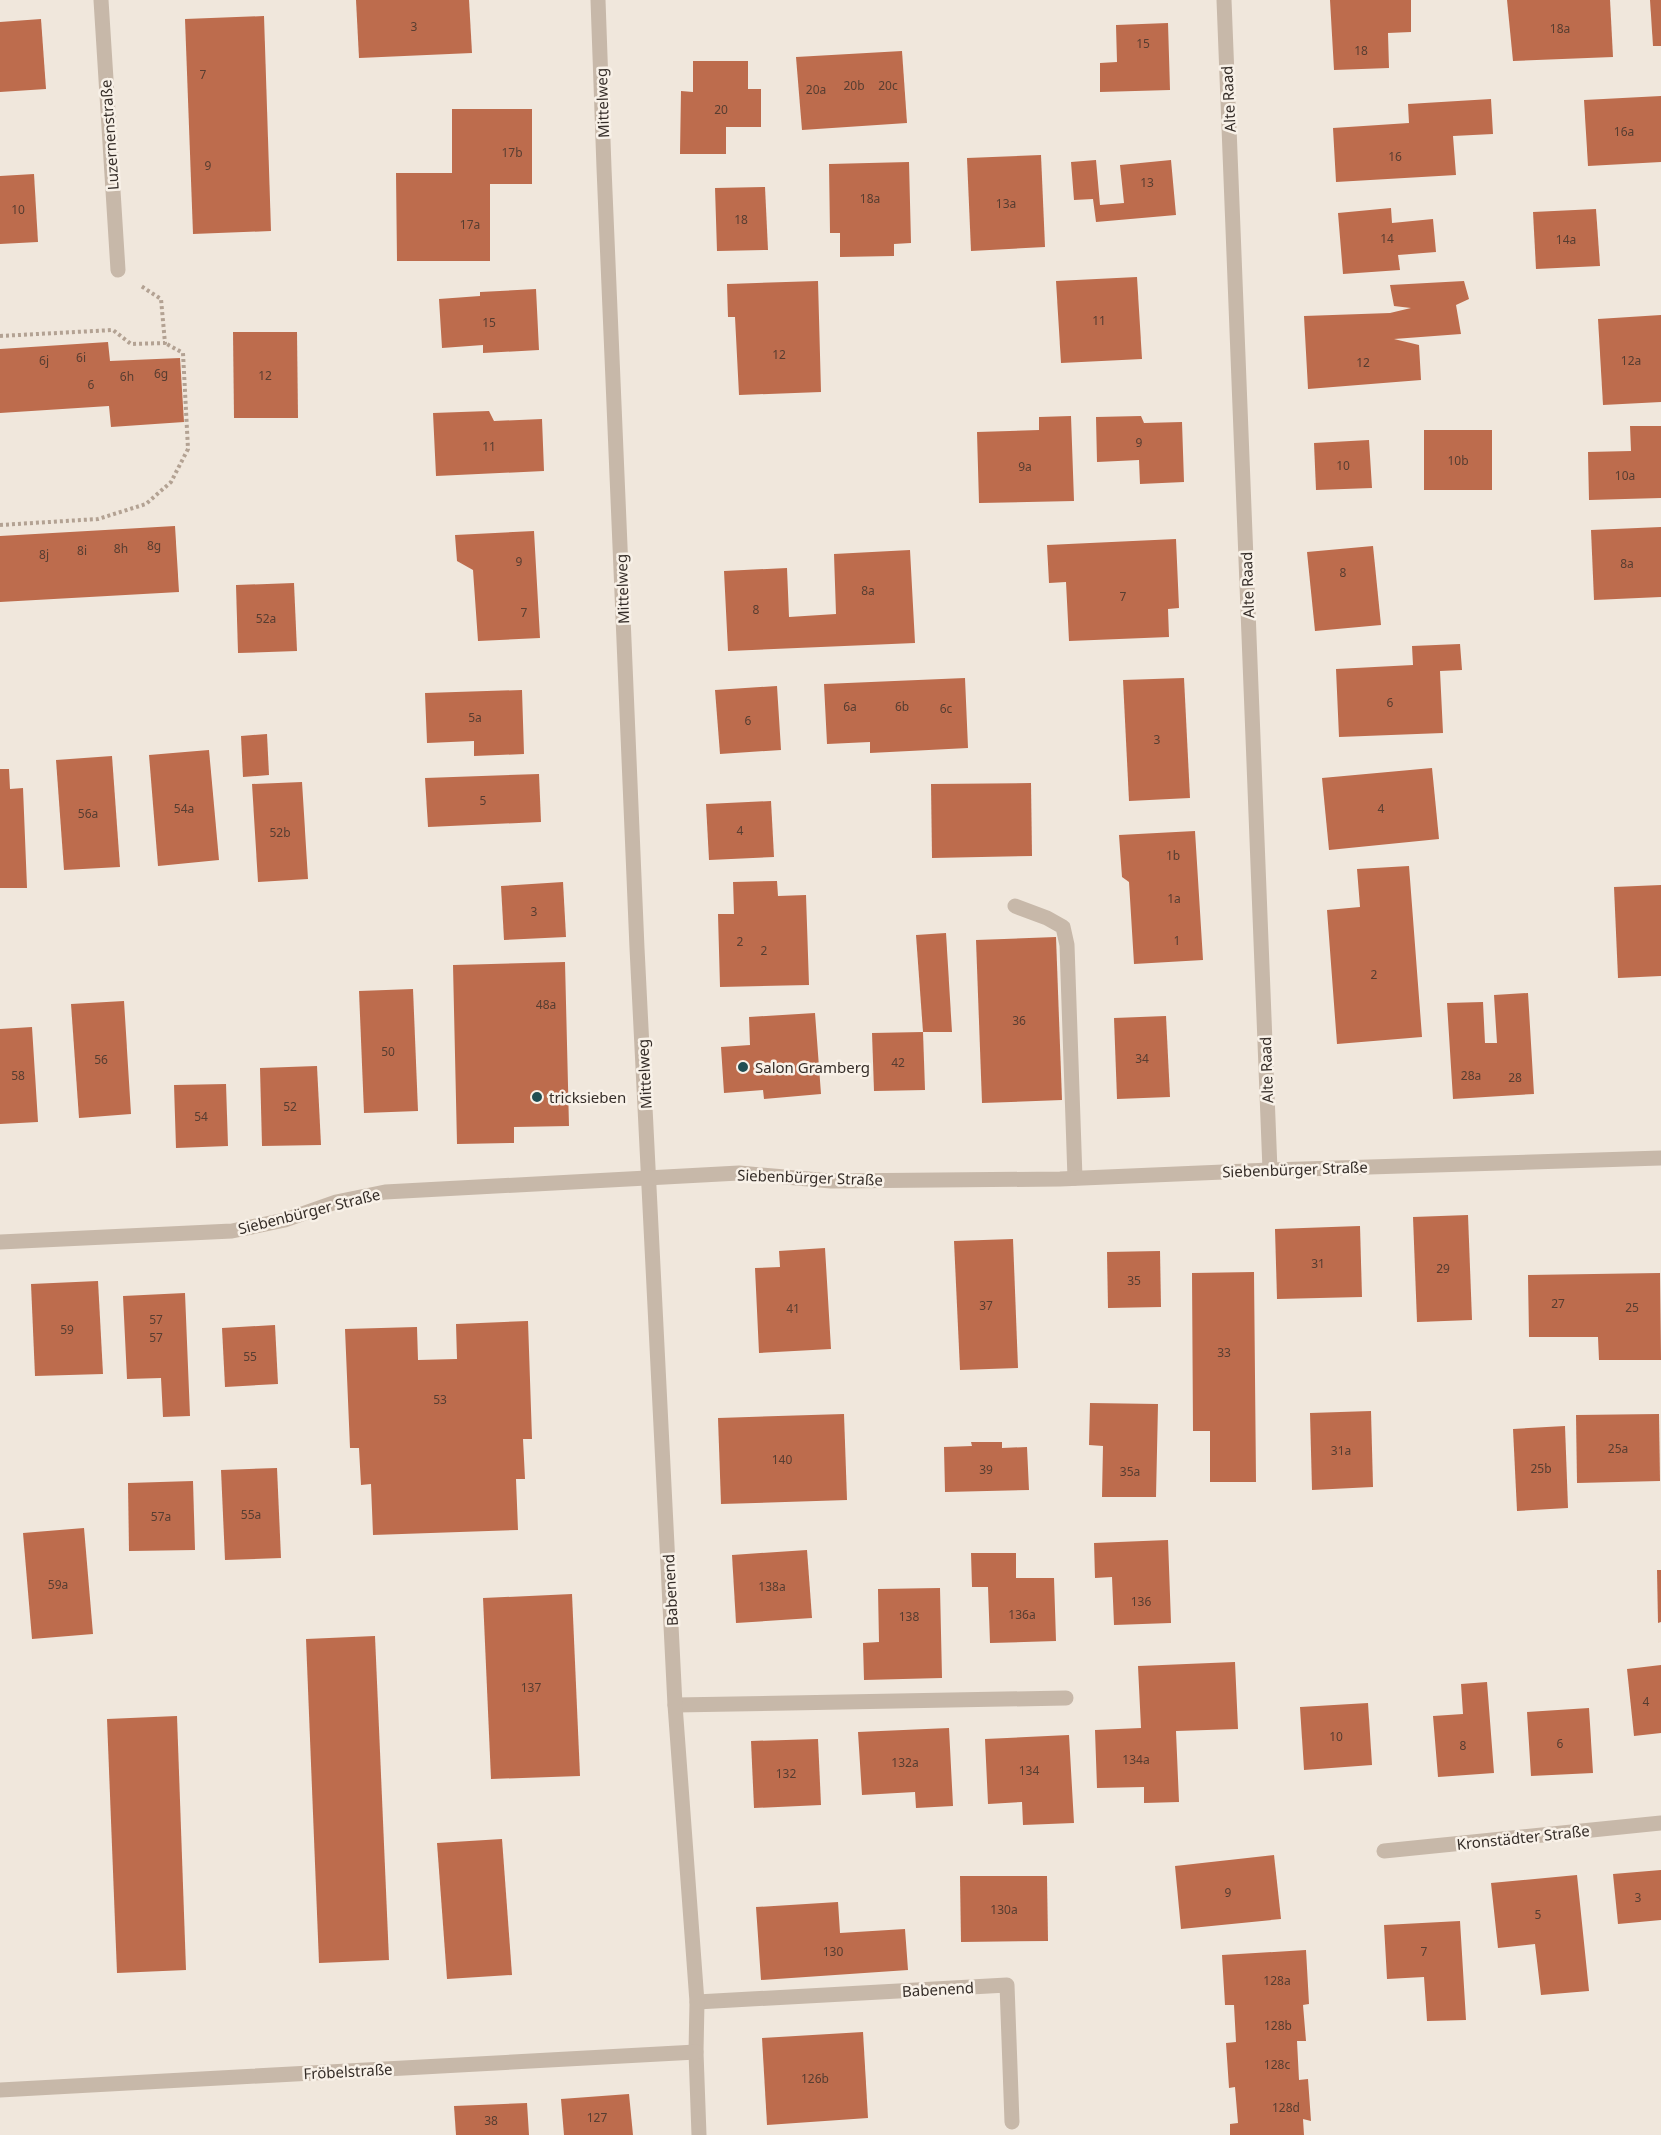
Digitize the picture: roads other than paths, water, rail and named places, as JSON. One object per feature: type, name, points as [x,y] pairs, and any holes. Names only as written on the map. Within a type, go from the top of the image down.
[{"type":"street","name":"Luzernenstraße","points":[[101,0],[118,270]]},
{"type":"street","name":"Mittelweg","points":[[598,0],[649,1178]]},
{"type":"street","name":"Alte Raad","points":[[1224,0],[1270,1170]]},
{"type":"street","points":[[1015,906],[1047,918],[1062,927],[1068,945],[1075,1178]]},
{"type":"street","name":"Siebenbürger Straße","points":[[0,1242],[232,1231],[285,1220],[336,1202],[385,1192],[739,1173],[831,1181],[1075,1178],[1661,1158]]},
{"type":"street","name":"Babenend","points":[[649,1178],[675,1705],[697,2002],[699,2135]]},
{"type":"street","points":[[675,1705],[1066,1698]]},
{"type":"street","name":"Kronstädter Straße","points":[[1384,1851],[1661,1823]]},
{"type":"street","name":"Babenend","points":[[697,2002],[1007,1985],[1012,2122]]},
{"type":"street","name":"Fröbelstraße","points":[[0,2090],[696,2052]]},
{"type":"place","name":"Salon Gramberg","points":[[743,1067]]},
{"type":"place","name":"tricksieben","points":[[537,1097]]}]
